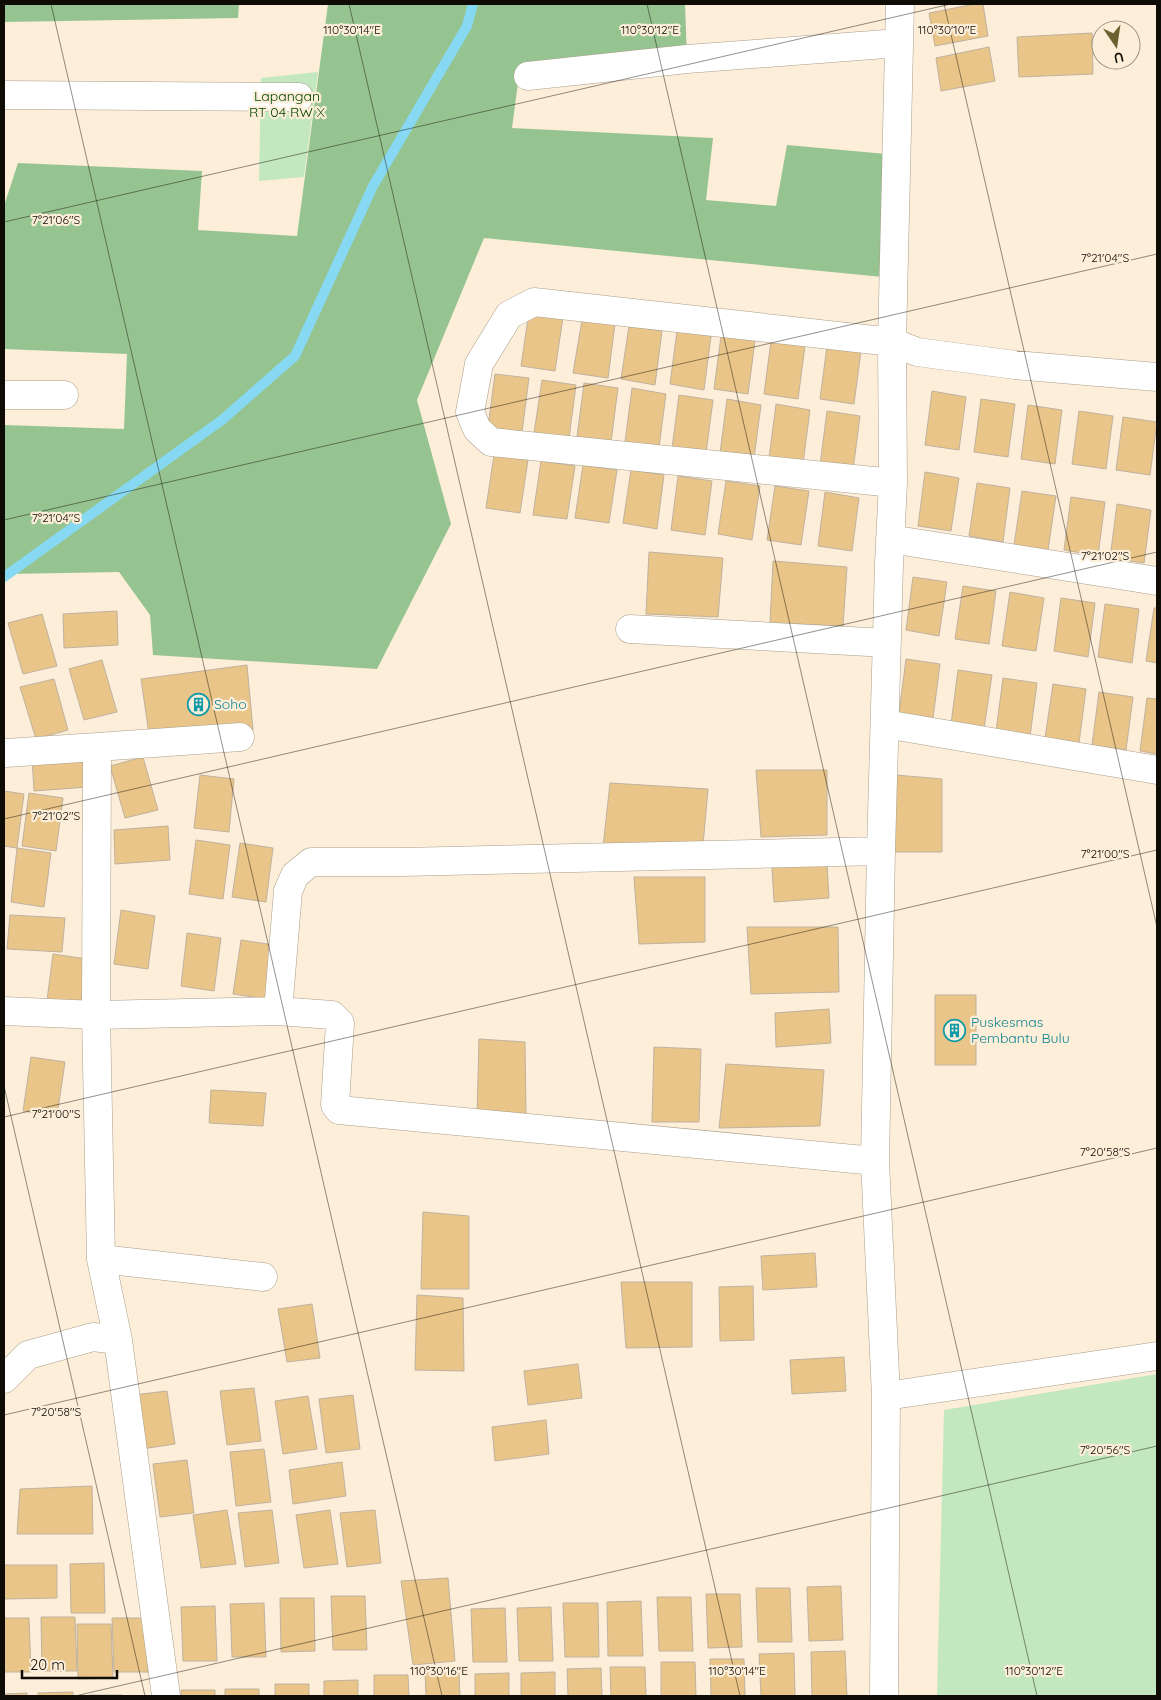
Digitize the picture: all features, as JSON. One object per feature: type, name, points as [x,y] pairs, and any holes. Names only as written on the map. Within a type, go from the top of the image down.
[{"type":"street","points":[[884,1696],[886,1396],[875,1161],[881,851],[893,482],[892,342],[900,4]]},
{"type":"street","points":[[528,76],[687,58],[898,43]]},
{"type":"street","points":[[4,95],[299,97]]},
{"type":"street","points":[[893,482],[492,442],[477,429],[470,412],[479,364],[509,315],[534,302],[892,342],[917,352],[1015,366],[1157,378]]},
{"type":"street","points":[[4,396],[64,395]]},
{"type":"street","points":[[890,539],[1157,581]]},
{"type":"street","points":[[630,629],[887,643]]},
{"type":"street","points":[[885,724],[1157,770]]},
{"type":"street","points":[[6,754],[240,737]]},
{"type":"street","points":[[97,747],[96,1016],[102,1259],[118,1340],[166,1696]]},
{"type":"street","points":[[278,1011],[288,891],[295,875],[311,862],[403,862],[881,851]]},
{"type":"street","points":[[4,1011],[96,1016],[278,1011],[332,1015],[340,1023],[335,1105],[339,1110],[875,1161]]},
{"type":"street","points":[[102,1259],[263,1277]]},
{"type":"street","points":[[4,1379],[28,1355],[93,1337],[118,1340]]},
{"type":"street","points":[[886,1396],[1157,1356]]},
{"type":"green space","points":[[4,4],[239,4],[238,18],[4,22]]},
{"type":"green space","points":[[328,4],[685,4],[687,59],[519,75],[512,128],[713,138],[706,200],[776,206],[787,145],[886,154],[883,277],[484,238],[417,400],[451,524],[377,669],[153,655],[150,615],[119,572],[7,574],[4,577],[4,425],[124,429],[127,354],[4,349],[4,206],[18,163],[202,171],[198,230],[297,236]]},
{"type":"green space","name":"Lapangan RT 04 RW X","points":[[318,72],[304,177],[259,181],[261,78]]},
{"type":"green space","points":[[1157,1374],[1157,1696],[937,1696],[944,1410]]},
{"type":"building","points":[[983,4],[988,36],[935,46],[929,13]]},
{"type":"building","points":[[1091,33],[1091,70],[1093,70],[1093,74],[1019,77],[1017,37]]},
{"type":"building","points":[[989,47],[995,81],[941,91],[936,58]]},
{"type":"building","points":[[529,312],[563,317],[555,371],[521,366]]},
{"type":"building","points":[[582,320],[615,324],[608,378],[573,373]]},
{"type":"building","points":[[629,326],[662,331],[655,385],[621,379]]},
{"type":"building","points":[[677,331],[711,336],[704,390],[670,384]]},
{"type":"building","points":[[721,336],[755,341],[748,394],[714,389]]},
{"type":"building","points":[[771,341],[805,346],[798,399],[764,394]]},
{"type":"building","points":[[827,346],[861,351],[854,404],[820,399]]},
{"type":"building","points":[[495,374],[529,378],[522,432],[488,427]]},
{"type":"building","points":[[542,380],[576,385],[569,438],[534,433]]},
{"type":"building","points":[[584,383],[618,388],[611,442],[577,437]]},
{"type":"building","points":[[632,388],[666,394],[659,447],[625,442]]},
{"type":"building","points":[[932,391],[966,397],[959,450],[925,445]]},
{"type":"building","points":[[679,395],[713,400],[706,453],[672,448]]},
{"type":"building","points":[[727,399],[761,405],[754,458],[720,453]]},
{"type":"building","points":[[981,399],[1015,404],[1008,457],[974,452]]},
{"type":"building","points":[[776,404],[810,410],[803,463],[769,458]]},
{"type":"building","points":[[1028,405],[1062,410],[1055,464],[1021,459]]},
{"type":"building","points":[[827,411],[860,416],[853,470],[820,465]]},
{"type":"building","points":[[1079,411],[1113,416],[1106,469],[1072,464]]},
{"type":"building","points":[[1123,417],[1157,422],[1150,475],[1116,470]]},
{"type":"building","points":[[494,455],[528,460],[520,513],[486,508]]},
{"type":"building","points":[[541,461],[575,466],[567,519],[533,515]]},
{"type":"building","points":[[583,465],[617,470],[609,523],[575,518]]},
{"type":"building","points":[[631,470],[664,475],[657,529],[623,523]]},
{"type":"building","points":[[925,472],[959,478],[951,531],[918,526]]},
{"type":"building","points":[[678,476],[712,481],[705,535],[671,530]]},
{"type":"building","points":[[726,481],[760,486],[752,540],[718,534]]},
{"type":"building","points":[[977,483],[1010,488],[1003,542],[969,536]]},
{"type":"building","points":[[775,486],[809,491],[801,545],[767,540]]},
{"type":"building","points":[[1022,491],[1056,496],[1048,550],[1014,545]]},
{"type":"building","points":[[825,492],[859,498],[852,551],[818,546]]},
{"type":"building","points":[[1071,497],[1105,502],[1098,556],[1064,550]]},
{"type":"building","points":[[1117,504],[1151,510],[1144,563],[1110,558]]},
{"type":"building","points":[[649,552],[723,558],[718,617],[646,614]]},
{"type":"building","points":[[773,561],[847,567],[843,626],[770,623]]},
{"type":"building","points":[[913,577],[947,582],[939,636],[906,630]]},
{"type":"building","points":[[963,586],[996,591],[989,644],[955,639]]},
{"type":"building","points":[[1010,592],[1044,598],[1036,651],[1002,646]]},
{"type":"building","points":[[1061,598],[1095,603],[1088,657],[1054,651]]},
{"type":"building","points":[[1105,604],[1139,609],[1132,663],[1098,657]]},
{"type":"building","points":[[1154,608],[1157,608],[1157,663],[1146,661]]},
{"type":"building","points":[[117,611],[118,645],[64,648],[63,614]]},
{"type":"building","points":[[42,614],[57,666],[23,674],[8,623]]},
{"type":"building","points":[[906,659],[940,664],[933,718],[899,713]]},
{"type":"building","points":[[102,660],[117,712],[84,720],[69,669]]},
{"type":"building","name":"Soho","points":[[247,665],[253,730],[150,741],[141,679]]},
{"type":"building","points":[[958,670],[992,675],[984,729],[951,724]]},
{"type":"building","points":[[1003,678],[1037,683],[1030,737],[996,731]]},
{"type":"building","points":[[54,679],[68,730],[36,739],[20,687]]},
{"type":"building","points":[[1053,684],[1086,689],[1079,743],[1045,738]]},
{"type":"building","points":[[1099,692],[1133,697],[1126,750],[1092,745]]},
{"type":"building","points":[[1147,698],[1157,699],[1157,754],[1140,751]]},
{"type":"building","points":[[87,753],[88,787],[34,791],[32,757]]},
{"type":"building","points":[[143,757],[158,810],[125,818],[110,766]]},
{"type":"building","points":[[756,770],[827,770],[827,835],[761,837]]},
{"type":"building","points":[[200,775],[234,779],[229,832],[194,828]]},
{"type":"building","points":[[896,775],[942,779],[942,852],[893,852]]},
{"type":"building","points":[[610,783],[708,789],[703,845],[603,847]]},
{"type":"building","points":[[4,791],[24,794],[17,848],[4,846]]},
{"type":"building","points":[[29,793],[63,798],[56,851],[22,846]]},
{"type":"building","points":[[168,826],[170,860],[115,864],[114,830]]},
{"type":"building","points":[[196,840],[230,845],[223,899],[189,894]]},
{"type":"building","points":[[240,843],[273,848],[266,902],[232,897]]},
{"type":"building","points":[[17,848],[51,853],[44,907],[11,902]]},
{"type":"building","points":[[827,864],[829,898],[774,902],[772,868]]},
{"type":"building","points":[[634,877],[705,877],[705,942],[639,944]]},
{"type":"building","points":[[121,910],[155,916],[148,969],[114,964]]},
{"type":"building","points":[[10,915],[65,918],[62,952],[7,949]]},
{"type":"building","points":[[747,927],[838,927],[839,992],[751,994]]},
{"type":"building","points":[[187,933],[221,938],[214,991],[181,986]]},
{"type":"building","points":[[241,940],[274,945],[267,999],[233,994]]},
{"type":"building","points":[[53,954],[87,959],[80,1013],[46,1008]]},
{"type":"building","name":"Puskesmas Pembantu Bulu","points":[[935,995],[976,995],[976,1065],[935,1065]]},
{"type":"building","points":[[829,1009],[831,1043],[776,1047],[775,1013]]},
{"type":"building","points":[[479,1039],[525,1042],[526,1115],[477,1115]]},
{"type":"building","points":[[654,1047],[701,1049],[699,1122],[652,1122]]},
{"type":"building","points":[[31,1057],[65,1062],[57,1116],[23,1111]]},
{"type":"building","points":[[726,1064],[824,1070],[820,1126],[719,1128]]},
{"type":"building","points":[[211,1090],[266,1093],[263,1126],[209,1123]]},
{"type":"building","points":[[423,1212],[469,1216],[469,1289],[421,1289]]},
{"type":"building","points":[[815,1253],[817,1287],[763,1290],[761,1256]]},
{"type":"building","points":[[621,1282],[692,1282],[692,1347],[626,1348]]},
{"type":"building","points":[[753,1286],[754,1340],[720,1341],[719,1287]]},
{"type":"building","points":[[417,1295],[463,1298],[464,1371],[415,1370]]},
{"type":"building","points":[[312,1304],[320,1358],[287,1362],[278,1309]]},
{"type":"building","points":[[844,1357],[846,1391],[792,1394],[790,1360]]},
{"type":"building","points":[[578,1364],[582,1398],[528,1405],[524,1371]]},
{"type":"building","points":[[254,1388],[261,1441],[227,1445],[220,1391]]},
{"type":"building","points":[[167,1391],[175,1444],[142,1449],[133,1395]]},
{"type":"building","points":[[353,1395],[360,1449],[326,1453],[319,1399]]},
{"type":"building","points":[[308,1396],[317,1449],[283,1454],[275,1401]]},
{"type":"building","points":[[546,1420],[549,1454],[495,1461],[492,1427]]},
{"type":"building","points":[[264,1449],[271,1502],[236,1506],[230,1452]]},
{"type":"building","points":[[187,1460],[194,1513],[160,1517],[153,1464]]},
{"type":"building","points":[[342,1462],[346,1496],[293,1504],[289,1470]]},
{"type":"building","points":[[92,1486],[93,1534],[17,1534],[20,1489]]},
{"type":"building","points":[[227,1510],[236,1564],[201,1568],[193,1515]]},
{"type":"building","points":[[272,1510],[279,1563],[245,1567],[238,1513]]},
{"type":"building","points":[[330,1510],[338,1564],[304,1568],[296,1515]]},
{"type":"building","points":[[375,1510],[381,1563],[347,1567],[340,1513]]},
{"type":"building","points":[[104,1563],[105,1613],[71,1613],[70,1564]]},
{"type":"building","points":[[4,1565],[57,1565],[57,1598],[4,1599]]},
{"type":"building","points":[[448,1578],[455,1661],[413,1665],[401,1581]]},
{"type":"building","points":[[841,1586],[843,1640],[809,1641],[807,1587]]},
{"type":"building","points":[[756,1588],[790,1588],[792,1642],[758,1642]]},
{"type":"building","points":[[706,1594],[740,1594],[742,1647],[708,1648]]},
{"type":"building","points":[[331,1596],[365,1596],[367,1650],[333,1650]]},
{"type":"building","points":[[657,1597],[691,1597],[693,1651],[659,1651]]},
{"type":"building","points":[[280,1598],[314,1598],[315,1651],[281,1652]]},
{"type":"building","points":[[641,1601],[643,1656],[608,1656],[607,1602]]},
{"type":"building","points":[[264,1603],[266,1657],[232,1657],[230,1604]]},
{"type":"building","points":[[563,1603],[598,1603],[599,1657],[565,1657]]},
{"type":"building","points":[[215,1606],[217,1661],[183,1661],[181,1607]]},
{"type":"building","points":[[551,1607],[553,1661],[519,1661],[517,1608]]},
{"type":"building","points":[[505,1608],[507,1662],[473,1662],[471,1609]]},
{"type":"building","points":[[41,1617],[75,1617],[77,1671],[42,1671]]},
{"type":"building","points":[[4,1618],[29,1618],[31,1672],[4,1672]]},
{"type":"building","points":[[112,1618],[146,1618],[148,1672],[114,1672]]},
{"type":"building","points":[[77,1624],[111,1624],[113,1678],[78,1679]]},
{"type":"building","points":[[845,1651],[847,1696],[812,1696],[811,1652]]},
{"type":"building","points":[[794,1653],[795,1696],[761,1696],[759,1654]]},
{"type":"building","points":[[710,1659],[744,1659],[745,1696],[711,1696]]},
{"type":"building","points":[[661,1662],[695,1662],[696,1696],[661,1696]]},
{"type":"building","points":[[610,1667],[645,1667],[646,1696],[611,1696]]},
{"type":"building","points":[[601,1668],[602,1696],[568,1696],[567,1669]]},
{"type":"building","points":[[555,1672],[555,1696],[521,1696],[521,1673]]},
{"type":"building","points":[[425,1673],[459,1673],[460,1696],[426,1696]]},
{"type":"building","points":[[509,1673],[509,1696],[475,1696],[475,1674]]},
{"type":"building","points":[[374,1675],[408,1675],[409,1696],[374,1696]]},
{"type":"building","points":[[358,1680],[358,1696],[324,1696],[324,1681]]},
{"type":"building","points":[[275,1684],[309,1684],[309,1696],[275,1696]]},
{"type":"building","points":[[225,1689],[259,1689],[259,1696],[225,1696]]},
{"type":"building","points":[[181,1690],[215,1690],[215,1696],[181,1696]]},
{"type":"building","points":[[73,1692],[73,1696],[38,1696],[38,1693]]},
{"type":"building","points":[[27,1693],[27,1696],[4,1696],[4,1694]]},
{"type":"building","points":[[123,1695],[123,1696],[89,1696]]},
{"type":"waterway","points":[[4,577],[222,420],[295,356],[373,186],[467,26],[473,4]]},
{"type":"place","name":"Soho","points":[[198,704]]},
{"type":"place","name":"Puskesmas Pembantu Bulu","points":[[955,1030]]}]
